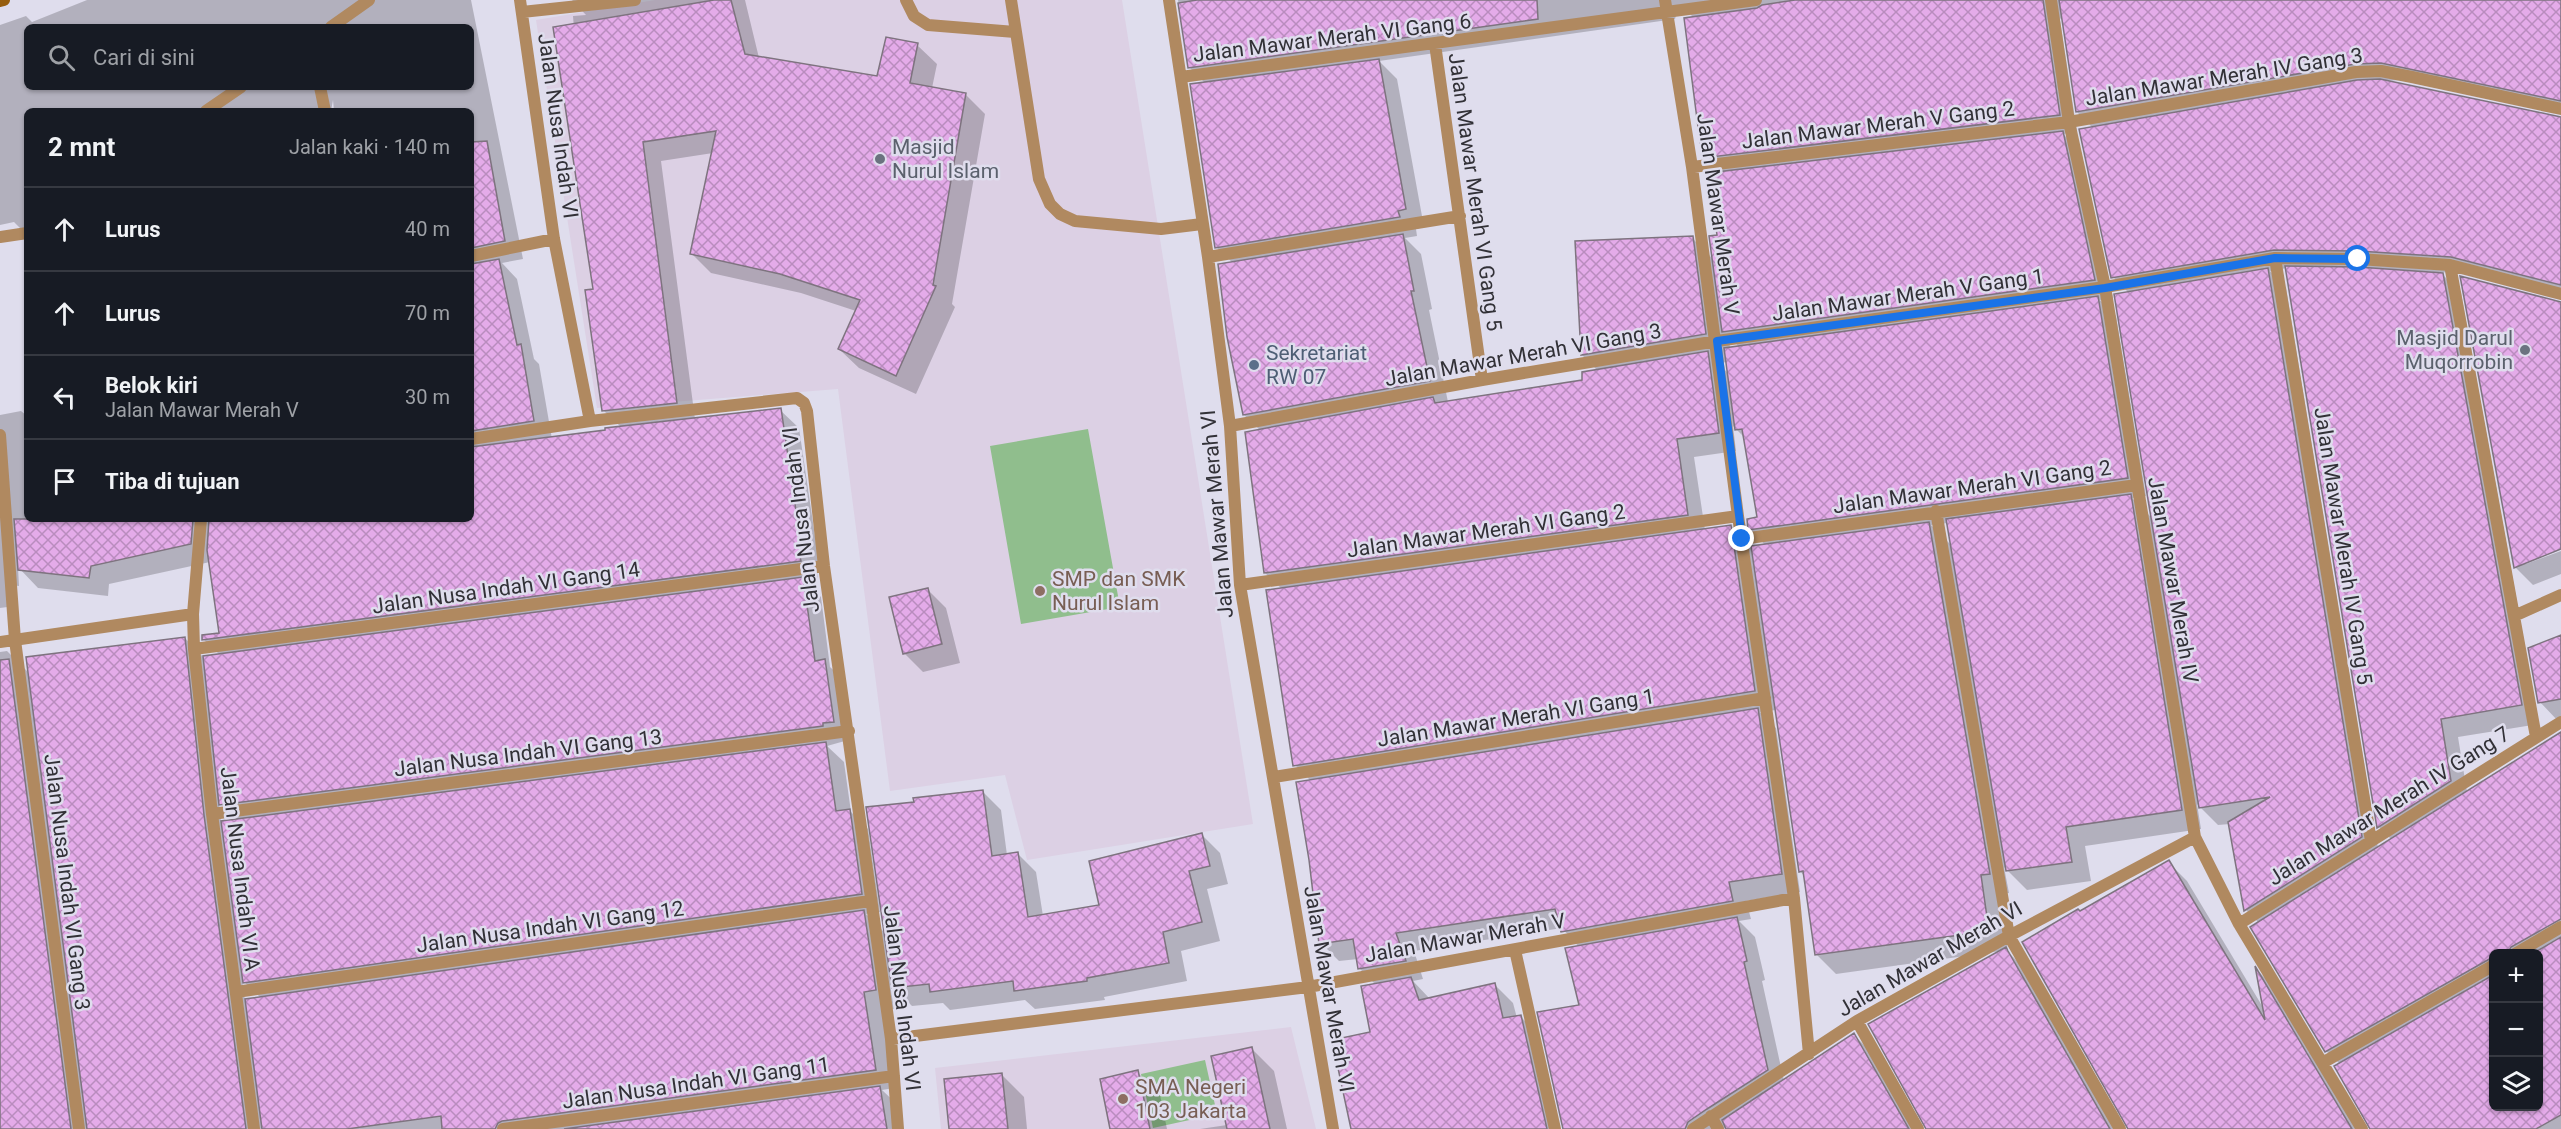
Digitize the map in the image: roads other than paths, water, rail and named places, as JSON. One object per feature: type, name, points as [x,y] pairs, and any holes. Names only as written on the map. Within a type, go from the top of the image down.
[{"type":"street","points":[[335,24],[369,0]]},
{"type":"street","points":[[521,6],[635,0]]},
{"type":"street","points":[[906,0],[914,16],[927,25],[1015,32]]},
{"type":"street","points":[[1011,0],[1039,179],[1050,204],[1060,214],[1076,221],[1161,229],[1202,224]]},
{"type":"street","name":"Jalan Mawar Merah VI","points":[[1169,0],[1208,256],[1230,426],[1240,585],[1334,1129]]},
{"type":"street","name":"Jalan Mawar Merah VI Gang 6","points":[[1181,77],[1435,44],[1666,6],[1756,0]]},
{"type":"street","name":"Jalan Mawar Merah IV","points":[[2051,0],[2069,122],[2105,288],[2195,837],[2239,924],[2324,1062],[2362,1129]]},
{"type":"street","name":"Jalan Nusa Indah VI","points":[[521,6],[554,239],[590,421],[797,398],[804,403],[807,411],[824,566],[891,1039],[898,1129]]},
{"type":"street","name":"Jalan Mawar Merah V","points":[[1666,6],[1717,341],[1738,516],[1794,898],[1809,1054]]},
{"type":"street","name":"Jalan Mawar Merah VI Gang 5","points":[[1435,44],[1482,380]]},
{"type":"street","name":"Jalan Mawar Merah IV Gang 3","points":[[2069,122],[2356,72],[2381,71],[2561,109]]},
{"type":"street","points":[[210,108],[237,90]]},
{"type":"street","points":[[321,90],[324,108]]},
{"type":"street","name":"Jalan Mawar Merah V Gang 2","points":[[1692,167],[2069,122]]},
{"type":"street","points":[[1208,256],[1460,216]]},
{"type":"street","points":[[0,237],[24,233]]},
{"type":"street","points":[[474,255],[554,239]]},
{"type":"street","name":"Jalan Mawar Merah V Gang 1","points":[[1717,341],[2105,288],[2275,258],[2358,259],[2450,265],[2561,294]]},
{"type":"street","name":"Jalan Mawar Merah IV Gang 5","points":[[2275,258],[2371,841]]},
{"type":"street","points":[[2450,265],[2536,737]]},
{"type":"street","name":"Jalan Mawar Merah VI Gang 3","points":[[1230,426],[1482,380],[1717,341]]},
{"type":"street","points":[[474,439],[590,421]]},
{"type":"street","name":"Jalan Nusa Indah VI Gang 3","points":[[0,435],[15,640],[79,1129]]},
{"type":"street","name":"Jalan Mawar Merah VI Gang 2","points":[[1742,539],[2137,485]]},
{"type":"street","points":[[1936,511],[2009,936],[2120,1129]]},
{"type":"street","name":"Jalan Mawar Merah VI Gang 2","points":[[1240,585],[1738,516]]},
{"type":"street","name":"Jalan Nusa Indah VI A","points":[[201,522],[193,614],[194,650],[212,814],[254,1129]]},
{"type":"street","name":"Jalan Nusa Indah VI Gang 14","points":[[194,650],[824,566]]},
{"type":"street","points":[[2514,615],[2561,595]]},
{"type":"street","points":[[0,642],[193,614]]},
{"type":"street","name":"Jalan Mawar Merah VI Gang 1","points":[[1274,777],[1765,698]]},
{"type":"street","name":"Jalan Mawar Merah IV Gang 7","points":[[2239,924],[2561,722]]},
{"type":"street","name":"Jalan Nusa Indah VI Gang 13","points":[[212,814],[849,731]]},
{"type":"street","name":"Jalan Mawar Merah VI","points":[[1693,1129],[1857,1021],[2009,936],[2195,837]]},
{"type":"street","name":"Jalan Mawar Merah V","points":[[891,1039],[1308,987],[1794,898]]},
{"type":"street","name":"Jalan Nusa Indah VI Gang 12","points":[[236,992],[870,901]]},
{"type":"street","points":[[2524,949],[2561,927]]},
{"type":"street","points":[[1515,950],[1555,1129]]},
{"type":"street","points":[[2324,1062],[2489,967]]},
{"type":"street","points":[[1857,1021],[1918,1129]]},
{"type":"street","name":"Jalan Nusa Indah VI Gang 11","points":[[503,1129],[894,1076]]},
{"type":"street","points":[[1711,1116],[1718,1129]]},
{"type":"place","name":"Masjid Nurul Islam","points":[[880,159]]},
{"type":"place","name":"Masjid Darul Muqorrobin","points":[[2525,350]]},
{"type":"place","name":"Sekretariat RW 07","points":[[1254,365]]},
{"type":"place","name":"SMP dan SMK Nurul Islam","points":[[1040,591]]},
{"type":"place","name":"SMA Negeri 103 Jakarta","points":[[1123,1099]]}]
